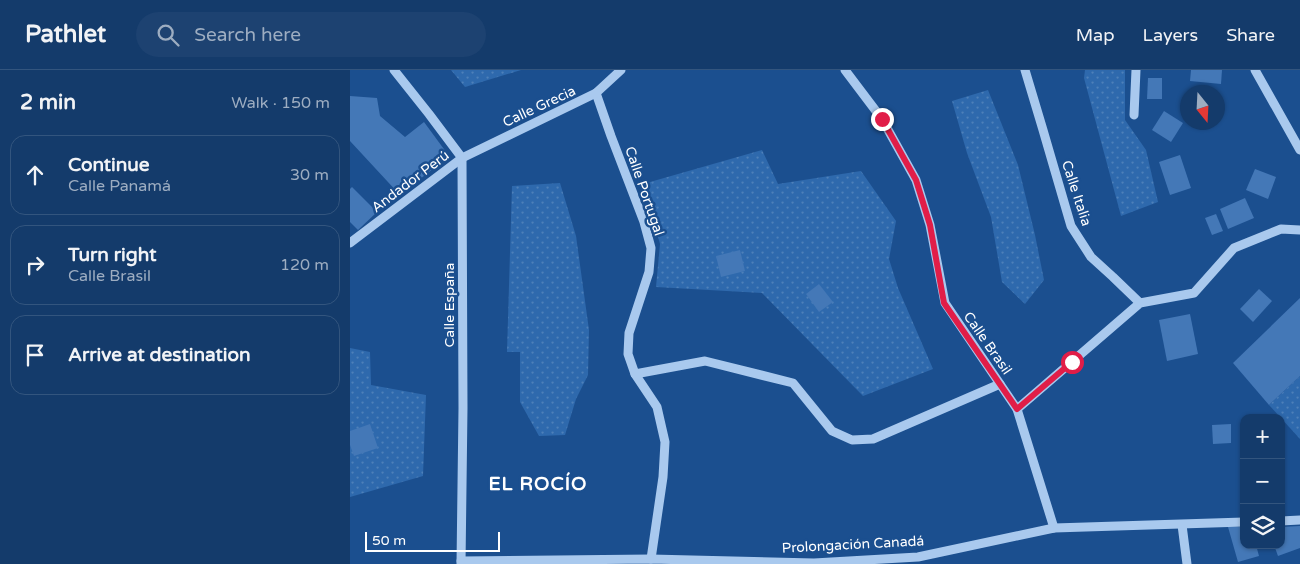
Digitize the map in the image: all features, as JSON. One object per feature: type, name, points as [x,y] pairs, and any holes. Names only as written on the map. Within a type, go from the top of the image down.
[{"type":"street","points":[[394,70],[462,158]]},
{"type":"street","name":"Calle Grecia","points":[[462,158],[596,93],[621,70]]},
{"type":"street","name":"Calle Brasil","points":[[845,70],[882,119],[916,180],[930,225],[944,303],[1017,409],[1054,528]]},
{"type":"street","name":"Calle Italia","points":[[1025,70],[1071,226],[1091,257],[1140,303]]},
{"type":"street","points":[[1134,114],[1136,70]]},
{"type":"street","points":[[1255,70],[1300,150]]},
{"type":"street","name":"Calle Portugal","points":[[596,93],[644,222],[651,248],[649,272],[629,333],[628,354],[634,374],[657,407],[665,442],[663,477],[651,558]]},
{"type":"street","name":"Andador Perú","points":[[350,244],[462,158]]},
{"type":"street","name":"Calle España","points":[[461,563],[463,408],[462,158]]},
{"type":"street","points":[[1017,409],[1140,303],[1194,293],[1234,248],[1281,229],[1300,230]]},
{"type":"street","points":[[634,374],[705,361],[793,383],[832,431],[852,440],[873,439],[1000,384]]},
{"type":"street","points":[[1285,521],[1300,520]]},
{"type":"street","name":"Prolongación Canadá","points":[[461,563],[651,558],[814,563],[921,561],[1054,528],[1240,522]]},
{"type":"street","points":[[1182,525],[1187,564]]},
{"type":"shaded area","points":[[451,70],[521,70],[465,87]]},
{"type":"shaded area","points":[[1085,70],[1125,70],[1125,120],[1146,150],[1158,202],[1121,216],[1084,78]]},
{"type":"shaded area","points":[[988,90],[1018,165],[1044,280],[1025,304],[1002,282],[991,217],[967,153],[952,101]]},
{"type":"shaded area","points":[[762,150],[778,184],[861,171],[896,221],[889,259],[898,288],[933,369],[863,396],[762,293],[656,287],[660,244],[643,184]]},
{"type":"shaded area","points":[[560,183],[576,236],[589,330],[588,375],[576,399],[565,435],[539,436],[520,402],[520,352],[507,352],[512,186]]},
{"type":"shaded area","points":[[350,348],[370,352],[371,385],[426,395],[423,476],[350,497]]},
{"type":"shaded area","points":[[1300,376],[1300,439],[1285,423],[1285,414],[1277,414],[1269,405]]},
{"type":"building","points":[[1191,70],[1222,70],[1221,84],[1190,81]]},
{"type":"building","points":[[1148,78],[1162,78],[1162,99],[1147,99]]},
{"type":"building","points":[[350,96],[377,98],[380,116],[405,137],[424,122],[449,156],[400,195],[350,141]]},
{"type":"building","points":[[1164,111],[1180,121],[1180,128],[1171,142],[1152,130]]},
{"type":"building","points":[[1180,155],[1191,188],[1170,195],[1159,162]]},
{"type":"building","points":[[1255,169],[1276,177],[1268,199],[1246,190]]},
{"type":"building","points":[[352,187],[377,212],[358,230],[350,222],[350,189]]},
{"type":"building","points":[[1245,198],[1254,218],[1228,229],[1220,209]]},
{"type":"building","points":[[1216,214],[1223,231],[1212,235],[1205,218]]},
{"type":"building","points":[[740,250],[745,271],[721,277],[716,256]]},
{"type":"building","points":[[819,284],[833,302],[819,312],[806,294]]},
{"type":"building","points":[[1259,289],[1272,301],[1253,322],[1240,309]]},
{"type":"building","points":[[1300,298],[1300,376],[1269,405],[1233,363]]},
{"type":"building","points":[[1190,314],[1198,354],[1167,361],[1159,320]]},
{"type":"building","points":[[370,424],[378,448],[354,456],[350,445],[350,431]]},
{"type":"building","points":[[1231,424],[1231,443],[1213,444],[1212,425]]},
{"type":"building","points":[[1300,526],[1300,548],[1278,556],[1275,549],[1285,549],[1285,527]]},
{"type":"building","points":[[1228,527],[1240,527],[1240,549],[1257,549],[1259,556],[1238,562]]},
{"type":"district","name":"EL ROCÍO","points":[[538,483]]},
{"type":"route","points":[[882,119],[916,180],[930,225],[944,303],[1017,409],[1072,362]]}]
